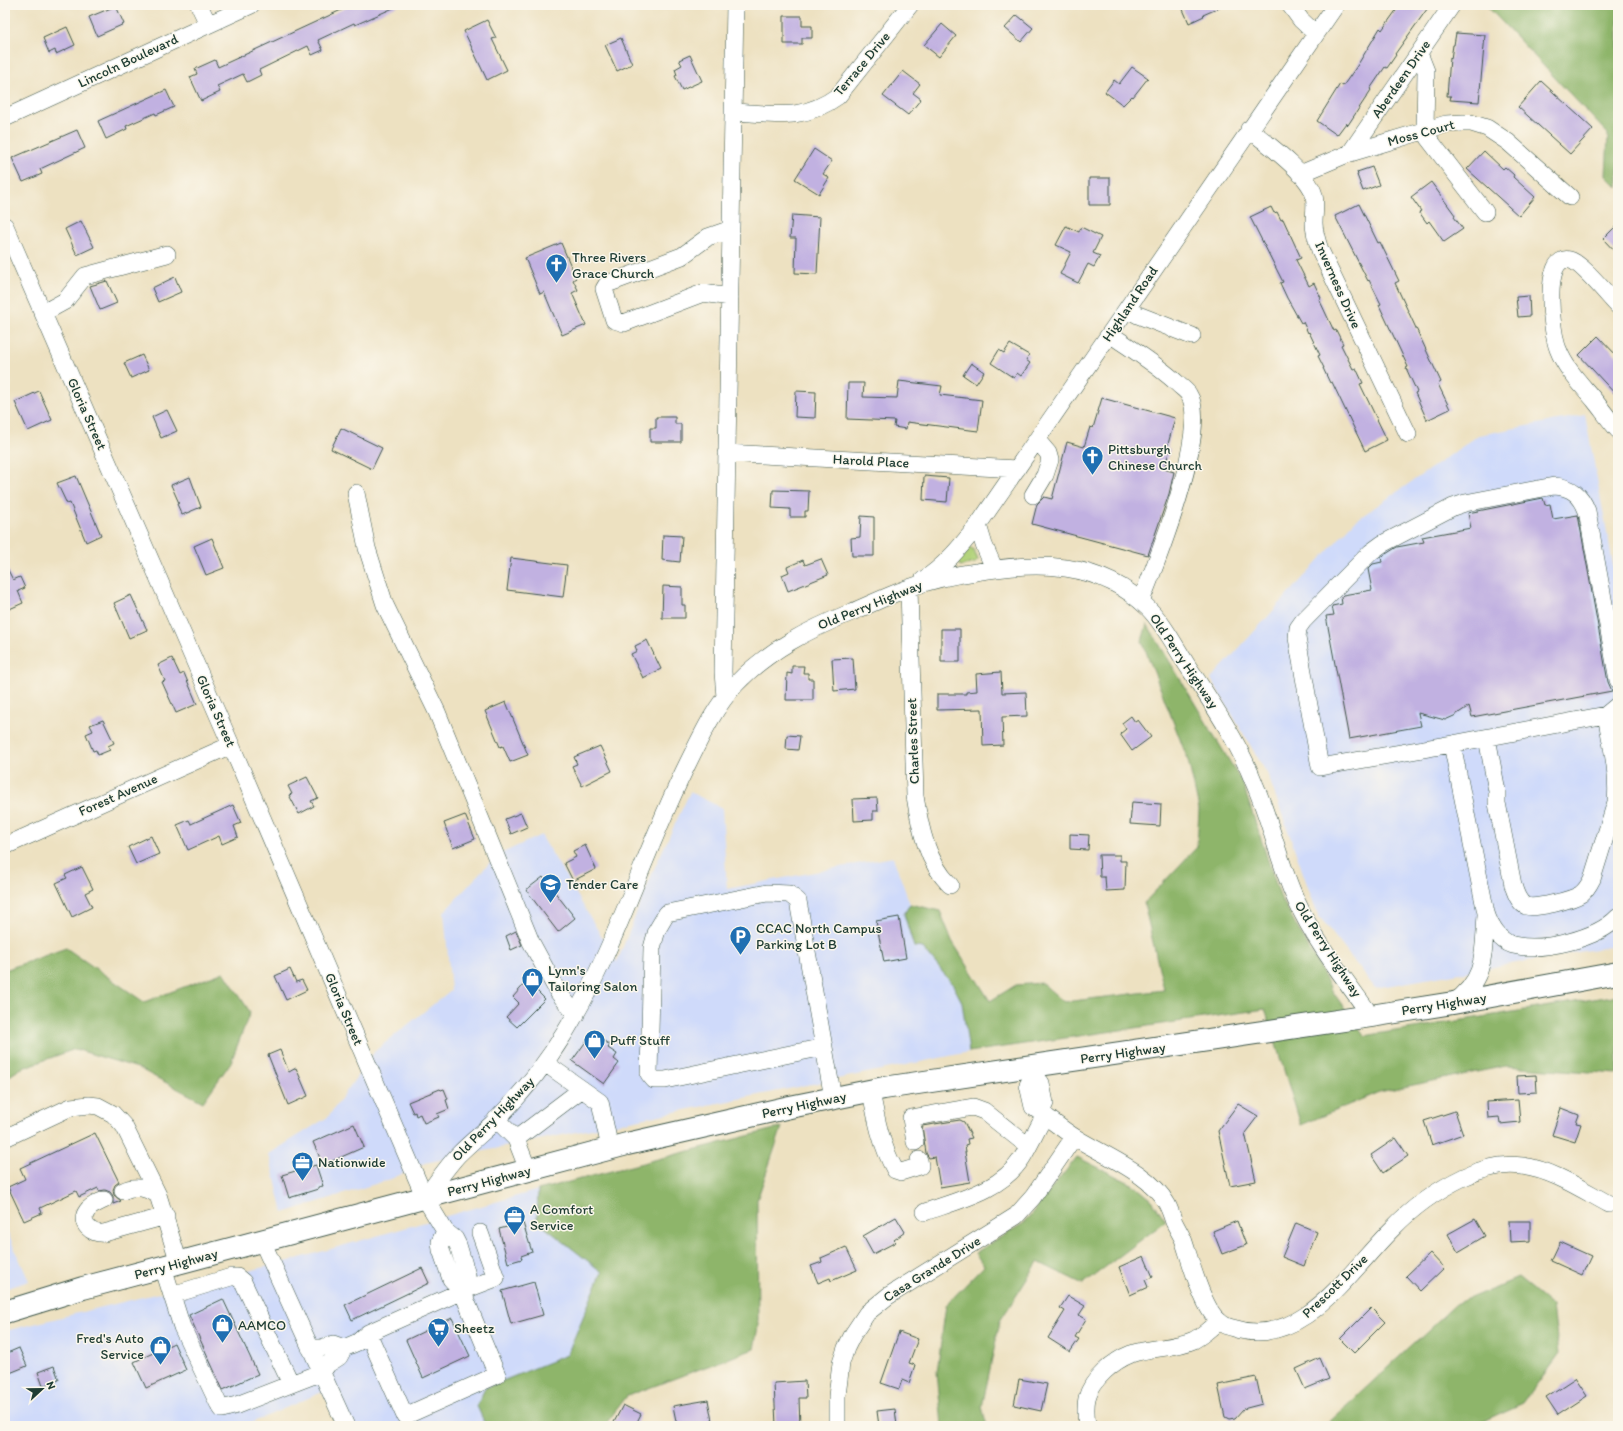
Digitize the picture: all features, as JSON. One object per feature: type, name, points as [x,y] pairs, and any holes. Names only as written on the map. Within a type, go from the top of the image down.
[{"type":"main road","name":"Perry Highway","points":[[5,1312],[84,1288],[610,1148],[833,1098],[870,1091],[1033,1070],[1453,1003],[1618,973]]},
{"type":"street","points":[[199,5],[208,24]]},
{"type":"street","name":"Lincoln Boulevard","points":[[5,118],[251,5]]},
{"type":"street","points":[[730,691],[723,672],[726,453],[734,112],[734,5]]},
{"type":"street","name":"Terrace Drive","points":[[734,112],[798,114],[812,111],[824,106],[838,96],[910,5]]},
{"type":"street","points":[[1290,5],[1301,20],[1315,33]]},
{"type":"street","name":"Highland Road","points":[[909,588],[924,580],[941,567],[978,525],[1315,33],[1336,5]]},
{"type":"street","name":"Aberdeen Drive","points":[[1350,153],[1452,5]]},
{"type":"street","points":[[1419,53],[1426,71],[1425,130],[1428,138],[1484,212]]},
{"type":"street","name":"Moss Court","points":[[1300,174],[1350,153],[1425,130],[1454,123],[1471,123],[1486,128],[1508,142],[1570,197]]},
{"type":"street","name":"Inverness Drive","points":[[1249,129],[1280,154],[1310,186],[1314,194],[1315,233],[1320,250],[1408,434]]},
{"type":"street","name":"Gloria Street","points":[[5,226],[231,745],[425,1198],[445,1231],[440,1242],[441,1250],[451,1279],[462,1290]]},
{"type":"street","points":[[730,297],[703,293],[624,323],[614,320],[604,290],[607,284],[682,256],[708,237],[731,229]]},
{"type":"street","points":[[43,313],[65,301],[85,276],[167,254]]},
{"type":"street","points":[[1618,306],[1578,265],[1563,259],[1559,262],[1552,282],[1550,300],[1552,325],[1558,348],[1562,359],[1576,379],[1618,430]]},
{"type":"street","points":[[1127,309],[1192,336]]},
{"type":"street","points":[[1110,334],[1170,376],[1189,394],[1194,406],[1194,435],[1168,532],[1141,601]]},
{"type":"street","points":[[1033,495],[1046,475],[1050,460],[1048,454],[1037,440]]},
{"type":"street","name":"Harold Place","points":[[726,453],[1017,469]]},
{"type":"street","points":[[1487,738],[1497,791],[1497,803],[1513,885],[1519,900],[1525,906],[1533,907],[1570,900],[1580,895],[1586,890],[1592,880],[1616,802],[1617,792],[1612,710],[1487,738],[1320,767],[1297,638],[1298,628],[1303,621],[1371,552],[1382,544],[1453,507],[1465,503],[1554,486],[1563,486],[1580,496],[1587,511],[1618,680]]},
{"type":"street","points":[[356,493],[367,548],[385,605],[438,712],[531,942],[558,992],[576,1015]]},
{"type":"street","points":[[978,525],[984,545],[994,568]]},
{"type":"street","name":"Old Perry Highway","points":[[425,1198],[456,1156],[496,1119],[528,1084],[545,1063],[576,1015],[600,968],[650,845],[677,785],[707,724],[730,691],[757,665],[809,630],[909,588],[937,580],[994,568],[1013,566],[1051,566],[1082,570],[1110,581],[1141,601],[1152,611],[1234,738],[1257,788],[1288,881],[1303,915],[1322,946],[1371,1016]]},
{"type":"street","name":"Charles Street","points":[[909,588],[914,781],[917,808],[928,851],[943,878],[950,885]]},
{"type":"street","points":[[1452,744],[1486,913],[1489,923],[1494,930],[1512,945],[1551,945],[1587,936],[1602,930],[1618,917]]},
{"type":"street","name":"Forest Avenue","points":[[5,846],[231,745]]},
{"type":"street","points":[[824,1047],[665,1080],[654,1080],[650,1074],[652,948],[657,930],[667,913],[767,893],[790,894],[798,901],[824,1047],[833,1098]]},
{"type":"street","points":[[1453,1003],[1469,990],[1478,975],[1483,959],[1486,913]]},
{"type":"street","points":[[545,1063],[600,1102],[610,1148]]},
{"type":"street","points":[[924,1212],[966,1198],[996,1185],[1008,1175],[1017,1164],[1028,1146],[1043,1114],[1045,1103],[1041,1083],[1033,1070]]},
{"type":"street","points":[[516,1139],[582,1089]]},
{"type":"street","points":[[870,1091],[879,1132],[886,1155],[895,1170],[901,1172],[920,1166],[919,1160]]},
{"type":"street","points":[[5,1138],[71,1107],[80,1105],[98,1106],[113,1114],[124,1126],[158,1195],[166,1216],[171,1265],[172,1295],[182,1326],[222,1409],[237,1405],[322,1372],[328,1364],[339,1357],[344,1348],[358,1342],[368,1333],[462,1290],[496,1278],[480,1233]]},
{"type":"street","points":[[915,1142],[911,1118],[973,1107],[984,1111],[1028,1146]]},
{"type":"street","points":[[1043,1114],[1074,1137],[1135,1172],[1148,1182],[1167,1203],[1182,1237],[1206,1302],[1218,1321],[1208,1331],[1194,1340],[1132,1354],[1117,1360],[1094,1383],[1087,1398],[1087,1426]]},
{"type":"street","points":[[496,1119],[516,1139],[528,1170]]},
{"type":"street","name":"Casa Grande Drive","points":[[837,1426],[837,1396],[842,1363],[849,1343],[859,1323],[867,1313],[888,1296],[1016,1216],[1034,1197],[1074,1137]]},
{"type":"street","name":"Prescott Drive","points":[[1218,1321],[1232,1328],[1247,1331],[1263,1331],[1277,1330],[1301,1319],[1326,1299],[1409,1213],[1443,1188],[1474,1172],[1506,1165],[1535,1168],[1559,1178],[1609,1204]]},
{"type":"street","points":[[123,1191],[138,1188],[149,1190],[158,1195]]},
{"type":"street","points":[[104,1200],[91,1207],[85,1214],[84,1218],[87,1227],[94,1233],[104,1233],[166,1216]]},
{"type":"street","points":[[262,1241],[346,1426]]},
{"type":"street","points":[[172,1295],[231,1277],[237,1277],[243,1282],[292,1384]]},
{"type":"street","points":[[368,1333],[405,1416],[497,1374],[462,1290]]},
{"type":"street","points":[[310,1348],[321,1348],[333,1344],[344,1348]]},
{"type":"shaded area","points":[[1585,415],[1618,591],[1618,945],[1375,988],[1318,915],[1268,775],[1211,679],[1355,521],[1479,435]]},
{"type":"shaded area","points":[[690,792],[722,808],[727,889],[893,857],[910,904],[904,914],[914,947],[923,948],[953,985],[962,1002],[969,1052],[425,1163],[391,1179],[283,1213],[269,1154],[328,1117],[375,1051],[451,990],[444,912],[496,856],[541,835],[617,962],[654,869]]},
{"type":"shaded area","points":[[538,1190],[537,1221],[602,1272],[567,1355],[485,1388],[477,1406],[486,1426],[344,1426],[322,1392],[244,1426],[5,1426],[5,1331],[289,1261]]},
{"type":"shaded area","points":[[5,1227],[29,1281],[5,1289]]},
{"type":"green space","points":[[1486,5],[1618,5],[1618,188],[1606,176],[1608,134]]},
{"type":"green space","points":[[970,548],[973,549],[978,560],[975,563],[960,566],[958,562]]},
{"type":"green space","points":[[1147,624],[1242,782],[1280,896],[1333,992],[1364,1036],[1618,995],[1618,1074],[1506,1066],[1379,1092],[1301,1125],[1265,1009],[969,1052],[962,1002],[953,985],[923,948],[914,947],[904,914],[910,904],[940,911],[952,941],[990,1001],[1016,985],[1042,983],[1064,1002],[1164,990],[1144,903],[1197,847],[1199,809],[1188,760],[1142,641]]},
{"type":"green space","points":[[66,948],[144,1002],[224,972],[250,1012],[231,1062],[203,1102],[138,1068],[75,1049],[20,1069],[5,1079],[5,970]]},
{"type":"green space","points":[[782,1127],[757,1200],[758,1326],[754,1349],[627,1396],[604,1426],[486,1426],[477,1406],[485,1388],[567,1355],[602,1272],[537,1221],[538,1190]]},
{"type":"green space","points":[[1077,1157],[1134,1185],[1152,1200],[1166,1221],[1083,1284],[1038,1262],[1000,1321],[982,1407],[987,1426],[942,1426],[937,1372],[946,1305],[984,1266],[975,1253],[1024,1223]]},
{"type":"green space","points":[[1518,1278],[1553,1307],[1559,1354],[1523,1403],[1472,1426],[1325,1426],[1456,1304]]},
{"type":"building","points":[[352,5],[400,5],[355,25],[354,23],[318,40],[323,50],[312,55],[308,46],[259,70],[261,75],[247,82],[243,74],[217,86],[220,92],[201,101],[190,77],[197,74],[195,69],[215,60],[218,67]]},
{"type":"building","points":[[1181,5],[1226,5],[1189,23]]},
{"type":"building","points":[[1400,5],[1430,5],[1395,54],[1396,55],[1387,68],[1385,67],[1348,125],[1346,123],[1337,135],[1317,121],[1340,84],[1343,86],[1357,66],[1380,28],[1382,30]]},
{"type":"building","points":[[116,6],[124,24],[97,36],[89,17]]},
{"type":"building","points":[[1017,15],[1033,28],[1021,42],[1005,28]]},
{"type":"building","points":[[784,16],[802,16],[802,26],[812,26],[812,38],[802,38],[802,44],[784,44]]},
{"type":"building","points":[[487,20],[496,38],[492,39],[507,70],[487,80],[464,31]]},
{"type":"building","points":[[942,24],[956,36],[939,57],[924,45]]},
{"type":"building","points":[[67,27],[75,45],[56,54],[55,50],[49,53],[43,38]]},
{"type":"building","points":[[1456,33],[1485,35],[1479,102],[1450,100],[1451,96],[1447,96],[1450,58],[1451,59]]},
{"type":"building","points":[[621,38],[632,64],[617,71],[605,45]]},
{"type":"building","points":[[690,55],[702,81],[682,90],[675,76],[677,75],[675,69],[682,65],[679,60]]},
{"type":"building","points":[[1132,67],[1148,78],[1133,97],[1132,96],[1123,105],[1105,92],[1114,80],[1119,84]]},
{"type":"building","points":[[903,71],[920,84],[913,93],[921,99],[908,115],[883,96]]},
{"type":"building","points":[[1541,81],[1593,129],[1570,154],[1518,107]]},
{"type":"building","points":[[166,90],[174,107],[156,115],[155,113],[126,126],[127,129],[106,139],[98,121]]},
{"type":"building","points":[[77,130],[85,148],[40,169],[42,174],[23,182],[12,158]]},
{"type":"building","points":[[814,149],[832,161],[823,174],[829,178],[819,194],[795,179]]},
{"type":"building","points":[[1484,151],[1503,169],[1505,167],[1514,175],[1513,177],[1535,197],[1519,216],[1467,169]]},
{"type":"building","points":[[1372,167],[1379,185],[1363,191],[1357,172]]},
{"type":"building","points":[[1089,178],[1110,178],[1110,205],[1089,205]]},
{"type":"building","points":[[1431,182],[1455,215],[1454,217],[1463,229],[1444,242],[1429,221],[1427,223],[1411,197]]},
{"type":"building","points":[[1359,204],[1399,281],[1395,283],[1441,382],[1438,384],[1450,409],[1427,420],[1415,393],[1417,392],[1406,368],[1408,367],[1379,305],[1381,304],[1335,216]]},
{"type":"building","points":[[1271,207],[1274,213],[1277,212],[1281,220],[1283,219],[1301,258],[1296,260],[1309,286],[1314,283],[1321,298],[1319,299],[1334,331],[1336,330],[1343,344],[1341,345],[1353,369],[1356,368],[1363,383],[1360,384],[1387,440],[1365,451],[1332,382],[1330,383],[1318,356],[1320,355],[1309,332],[1308,333],[1303,322],[1301,323],[1287,298],[1280,283],[1283,282],[1250,217]]},
{"type":"building","points":[[792,215],[820,217],[817,274],[795,273],[796,238],[790,238]]},
{"type":"building","points":[[81,221],[94,247],[77,255],[65,229]]},
{"type":"building","points":[[1618,224],[1618,255],[1603,239]]},
{"type":"building","points":[[1066,226],[1079,232],[1081,227],[1101,237],[1093,253],[1100,256],[1094,267],[1088,264],[1078,283],[1060,274],[1071,252],[1056,245]]},
{"type":"building","name":"Three Rivers Grace Church","points":[[561,243],[576,278],[573,280],[578,290],[572,293],[586,325],[562,335],[544,292],[540,294],[525,258]]},
{"type":"building","points":[[175,277],[181,292],[158,302],[152,288]]},
{"type":"building","points":[[107,281],[117,303],[100,310],[90,286]]},
{"type":"building","points":[[1529,296],[1530,316],[1518,317],[1516,297]]},
{"type":"building","points":[[1598,336],[1618,357],[1618,397],[1579,355]]},
{"type":"building","points":[[1010,344],[1029,355],[1026,360],[1030,363],[1021,376],[1017,373],[1014,378],[991,363],[999,350],[1004,353]]},
{"type":"building","points":[[142,355],[149,370],[131,378],[124,363]]},
{"type":"building","points":[[971,363],[984,372],[976,384],[963,375]]},
{"type":"building","points":[[899,381],[942,386],[940,395],[982,400],[978,431],[907,422],[906,429],[894,427],[895,421],[847,419],[848,383],[864,383],[863,397],[897,398]]},
{"type":"building","points":[[39,391],[52,420],[28,431],[15,402]]},
{"type":"building","points":[[796,391],[816,392],[815,418],[795,417]]},
{"type":"building","points":[[1102,398],[1175,418],[1167,448],[1170,449],[1164,469],[1174,472],[1169,494],[1148,555],[1032,524],[1037,504],[1044,497],[1052,499],[1067,442],[1084,447],[1090,427],[1093,428]]},
{"type":"building","points":[[167,410],[177,431],[161,438],[152,417]]},
{"type":"building","points":[[656,417],[675,417],[675,424],[681,424],[681,442],[650,442],[650,428],[656,428]]},
{"type":"building","points":[[341,428],[382,448],[372,469],[331,449]]},
{"type":"building","points":[[76,476],[101,535],[86,542],[70,503],[67,504],[57,483]]},
{"type":"building","points":[[924,476],[949,478],[947,502],[923,500]]},
{"type":"building","points":[[190,477],[201,507],[182,515],[177,504],[179,503],[171,485]]},
{"type":"building","points":[[773,490],[809,491],[808,511],[805,511],[805,517],[790,517],[790,509],[772,508]]},
{"type":"building","points":[[1543,498],[1545,505],[1550,504],[1553,519],[1578,515],[1608,682],[1612,691],[1472,717],[1469,706],[1445,720],[1418,713],[1421,726],[1349,739],[1326,616],[1334,615],[1332,606],[1342,604],[1341,597],[1343,595],[1372,590],[1368,569],[1373,564],[1382,562],[1381,557],[1397,547],[1424,542],[1422,537],[1471,528],[1468,513]]},
{"type":"building","points":[[861,516],[874,517],[874,556],[852,556],[851,538],[860,537]]},
{"type":"building","points":[[663,535],[682,536],[680,562],[662,560]]},
{"type":"building","points":[[212,538],[224,568],[206,575],[194,546]]},
{"type":"building","points":[[511,558],[567,565],[563,597],[507,590]]},
{"type":"building","points":[[821,559],[828,575],[788,591],[782,575],[789,572],[787,567],[803,560],[805,565]]},
{"type":"building","points":[[5,564],[13,580],[20,577],[25,588],[18,591],[23,603],[5,611]]},
{"type":"building","points":[[663,586],[682,587],[682,605],[685,605],[685,618],[662,618]]},
{"type":"building","points":[[131,595],[147,630],[129,638],[114,603]]},
{"type":"building","points":[[941,629],[960,629],[960,662],[941,662]]},
{"type":"building","points":[[647,640],[661,669],[643,678],[631,654],[637,651],[635,646]]},
{"type":"building","points":[[172,658],[180,675],[184,673],[197,704],[176,713],[162,682],[165,681],[158,665]]},
{"type":"building","points":[[853,658],[855,689],[834,691],[832,659]]},
{"type":"building","points":[[792,666],[804,666],[803,673],[808,673],[808,679],[813,679],[813,700],[786,700],[787,673],[792,674]]},
{"type":"building","points":[[1001,672],[1002,693],[1026,692],[1027,716],[1002,717],[1003,745],[983,746],[982,709],[937,710],[937,694],[966,694],[966,692],[977,691],[976,674]]},
{"type":"building","points":[[506,702],[528,755],[510,762],[503,746],[500,747],[485,711]]},
{"type":"building","points":[[1131,716],[1135,722],[1138,720],[1151,737],[1132,751],[1120,734],[1126,729],[1122,723]]},
{"type":"building","points":[[103,720],[114,743],[108,746],[110,750],[98,755],[96,750],[93,751],[86,734],[93,731],[90,725]]},
{"type":"building","points":[[787,735],[800,736],[798,750],[786,749]]},
{"type":"building","points":[[600,746],[612,771],[582,786],[572,766],[577,764],[574,757]]},
{"type":"building","points":[[307,777],[318,798],[311,801],[314,806],[299,814],[289,795],[292,794],[288,786]]},
{"type":"building","points":[[877,798],[878,811],[873,811],[873,820],[854,821],[853,799]]},
{"type":"building","points":[[1132,802],[1161,804],[1160,826],[1130,824]]},
{"type":"building","points":[[233,805],[241,823],[234,826],[238,837],[222,844],[219,836],[188,850],[177,825],[189,820],[191,824]]},
{"type":"building","points":[[521,813],[527,827],[511,834],[505,819]]},
{"type":"building","points":[[465,815],[475,839],[453,848],[444,823]]},
{"type":"building","points":[[1070,834],[1089,835],[1088,850],[1070,849]]},
{"type":"building","points":[[151,836],[159,854],[136,864],[128,847]]},
{"type":"building","points":[[585,845],[596,869],[573,881],[564,863],[576,857],[573,851]]},
{"type":"building","points":[[1099,855],[1120,855],[1120,861],[1126,861],[1125,890],[1106,891],[1105,877],[1100,877]]},
{"type":"building","points":[[82,867],[93,889],[85,893],[92,907],[72,917],[56,883],[67,878],[65,875]]},
{"type":"building","name":"Tender Care","points":[[543,877],[575,918],[558,932],[526,890]]},
{"type":"building","points":[[899,917],[906,958],[884,962],[876,921]]},
{"type":"building","points":[[516,931],[522,945],[511,950],[506,936]]},
{"type":"building","points":[[290,969],[296,982],[302,980],[307,990],[286,1000],[275,976]]},
{"type":"building","points":[[527,981],[545,999],[517,1027],[506,1017],[519,1003],[513,997]]},
{"type":"building","name":"Puff Stuff","points":[[598,1037],[610,1045],[608,1048],[617,1054],[614,1059],[619,1063],[604,1084],[572,1061],[587,1040],[593,1044]]},
{"type":"building","points":[[280,1050],[289,1072],[296,1068],[308,1096],[288,1105],[268,1055]]},
{"type":"building","points":[[1536,1075],[1537,1092],[1518,1093],[1517,1076]]},
{"type":"building","points":[[440,1089],[444,1089],[448,1099],[446,1100],[449,1109],[437,1114],[439,1117],[424,1123],[420,1114],[416,1116],[415,1112],[413,1113],[408,1102]]},
{"type":"building","points":[[1518,1100],[1520,1122],[1500,1124],[1499,1117],[1488,1118],[1487,1102]]},
{"type":"building","points":[[1238,1104],[1258,1116],[1245,1133],[1256,1181],[1230,1186],[1218,1131]]},
{"type":"building","points":[[1561,1108],[1579,1115],[1576,1123],[1581,1124],[1575,1142],[1552,1135]]},
{"type":"building","points":[[1455,1111],[1463,1134],[1432,1145],[1424,1121]]},
{"type":"building","points":[[960,1120],[964,1122],[972,1138],[967,1139],[968,1144],[965,1145],[970,1182],[940,1187],[935,1157],[929,1158],[926,1153],[922,1126]]},
{"type":"building","points":[[354,1124],[364,1147],[323,1165],[313,1142]]},
{"type":"building","points":[[95,1133],[119,1182],[115,1185],[113,1190],[114,1195],[121,1201],[113,1204],[113,1196],[110,1192],[105,1190],[99,1191],[98,1188],[79,1197],[76,1191],[40,1208],[42,1213],[24,1221],[8,1187],[25,1179],[20,1168]]},
{"type":"building","points":[[1396,1138],[1408,1156],[1383,1173],[1371,1155]]},
{"type":"building","name":"Nationwide","points":[[316,1165],[323,1186],[289,1198],[282,1175]]},
{"type":"building","points":[[896,1217],[905,1232],[894,1240],[896,1242],[873,1254],[863,1236]]},
{"type":"building","points":[[1475,1219],[1485,1236],[1458,1252],[1448,1234]]},
{"type":"building","points":[[1237,1221],[1246,1245],[1222,1254],[1213,1231]]},
{"type":"building","points":[[1509,1221],[1530,1221],[1530,1241],[1510,1242]]},
{"type":"building","name":"A Comfort Service","points":[[523,1223],[532,1252],[521,1256],[522,1259],[508,1263],[499,1229]]},
{"type":"building","points":[[1296,1223],[1317,1232],[1304,1266],[1282,1257]]},
{"type":"building","points":[[1560,1242],[1591,1256],[1582,1275],[1551,1261]]},
{"type":"building","points":[[846,1247],[857,1270],[831,1281],[830,1278],[818,1283],[811,1266],[822,1262],[821,1258]]},
{"type":"building","points":[[1430,1253],[1444,1268],[1420,1291],[1406,1276]]},
{"type":"building","points":[[1144,1256],[1153,1277],[1145,1280],[1148,1287],[1130,1295],[1119,1267]]},
{"type":"building","points":[[422,1268],[429,1283],[352,1320],[345,1305]]},
{"type":"building","points":[[534,1282],[543,1315],[511,1324],[502,1291]]},
{"type":"building","points":[[1068,1296],[1085,1306],[1079,1315],[1086,1319],[1075,1337],[1079,1339],[1070,1352],[1048,1338],[1065,1311],[1060,1308]]},
{"type":"building","name":"AAMCO","points":[[223,1299],[258,1374],[223,1390],[189,1315]]},
{"type":"building","points":[[1371,1308],[1385,1322],[1354,1353],[1340,1339]]},
{"type":"building","name":"Sheetz","points":[[452,1318],[470,1356],[423,1378],[406,1340]]},
{"type":"building","points":[[899,1332],[918,1339],[909,1363],[915,1365],[909,1383],[902,1380],[899,1389],[881,1383]]},
{"type":"building","name":"Fred's Auto Service","points":[[174,1343],[186,1370],[146,1388],[134,1362]]},
{"type":"building","points":[[19,1348],[27,1366],[5,1375],[5,1354]]},
{"type":"building","points":[[1320,1358],[1329,1379],[1305,1389],[1296,1369]]},
{"type":"building","points":[[54,1366],[59,1380],[43,1386],[38,1372]]},
{"type":"building","points":[[1256,1377],[1262,1404],[1243,1409],[1235,1418],[1229,1419],[1225,1417],[1218,1385]]},
{"type":"building","points":[[1575,1378],[1587,1396],[1558,1415],[1546,1397]]},
{"type":"building","points":[[1019,1379],[1047,1384],[1041,1411],[1014,1405]]},
{"type":"building","points":[[805,1381],[806,1398],[799,1398],[800,1426],[776,1426],[774,1383]]},
{"type":"building","points":[[708,1400],[712,1421],[690,1426],[677,1426],[673,1406]]},
{"type":"building","points":[[623,1405],[641,1414],[635,1426],[612,1426]]},
{"type":"building","points":[[895,1409],[897,1426],[879,1426],[877,1411]]},
{"type":"place","name":"Three Rivers Grace Church","points":[[556,284]]},
{"type":"place","name":"Pittsburgh Chinese Church","points":[[1092,476]]},
{"type":"place","name":"Tender Care","points":[[551,904]]},
{"type":"place","name":"CCAC North Campus Parking Lot B","points":[[741,956]]},
{"type":"place","name":"Lynn's Tailoring Salon","points":[[532,998]]},
{"type":"place","name":"Puff Stuff","points":[[594,1060]]},
{"type":"place","name":"Nationwide","points":[[303,1182]]},
{"type":"place","name":"A Comfort Service","points":[[514,1236]]},
{"type":"place","name":"AAMCO","points":[[222,1344]]},
{"type":"place","name":"Sheetz","points":[[438,1348]]},
{"type":"place","name":"Fred's Auto Service","points":[[160,1366]]}]
